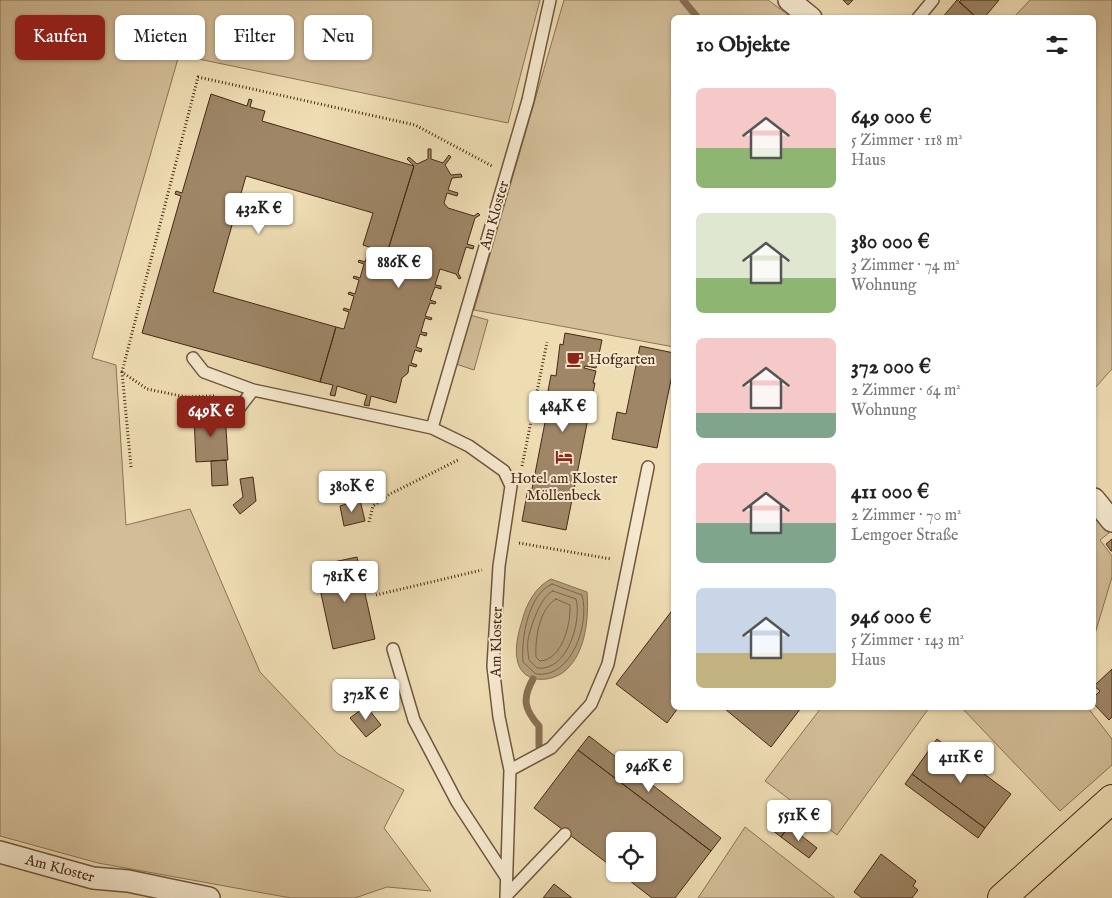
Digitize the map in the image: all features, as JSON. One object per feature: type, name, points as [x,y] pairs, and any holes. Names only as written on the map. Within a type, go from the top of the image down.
[{"type":"main road","points":[[1002,898],[1112,798]]},
{"type":"street","points":[[789,0],[807,15]]},
{"type":"street","points":[[1096,501],[1112,521]]},
{"type":"street","name":"Am Kloster","points":[[0,852],[93,878],[128,881],[209,898]]},
{"type":"lane","name":"Am Kloster","points":[[432,428],[528,100],[550,0]]},
{"type":"lane","points":[[920,15],[933,0]]},
{"type":"lane","points":[[192,358],[204,372],[253,390],[432,428],[469,446],[504,471],[511,486]]},
{"type":"lane","points":[[240,407],[253,390]]},
{"type":"lane","points":[[510,770],[551,748],[590,704],[608,664],[648,467]]},
{"type":"lane","name":"Am Kloster","points":[[506,897],[510,770],[499,717],[493,666],[499,566],[511,486]]},
{"type":"lane","points":[[393,649],[414,720],[457,802],[506,877]]},
{"type":"lane","points":[[506,897],[565,834]]},
{"type":"path","points":[[131,467],[122,372],[198,78],[415,125],[506,173]]},
{"type":"path","points":[[511,486],[521,471],[547,342]]},
{"type":"path","points":[[122,372],[147,389],[186,397],[211,397],[253,390]]},
{"type":"path","points":[[369,522],[373,506],[390,494],[464,457],[469,446]]},
{"type":"path","points":[[503,541],[629,562]]},
{"type":"path","points":[[376,595],[499,566]]},
{"type":"shaded area","points":[[0,0],[540,0],[508,123],[203,60],[205,60],[205,15],[115,15],[115,60],[178,60],[92,358],[116,365],[126,525],[190,509],[260,672],[338,754],[404,790],[384,828],[431,891],[387,887],[355,898],[291,898],[98,863],[0,836]]},
{"type":"shaded area","points":[[564,0],[768,0],[788,15],[671,15],[671,346],[474,310]]},
{"type":"shaded area","points":[[1030,0],[1112,0],[1112,369],[1096,387],[1096,15],[1016,15]]},
{"type":"shaded area","points":[[470,315],[488,320],[474,370],[456,364]]},
{"type":"shaded area","points":[[1096,520],[1109,533],[1100,540],[1112,556],[1112,577],[1096,630]]},
{"type":"shaded area","points":[[819,710],[928,710],[837,835],[765,781]]},
{"type":"shaded area","points":[[964,710],[1090,710],[1112,739],[1112,765],[1060,811]]},
{"type":"shaded area","points":[[745,827],[835,898],[698,898]]},
{"type":"water","points":[[551,579],[587,592],[585,634],[578,654],[566,670],[546,679],[532,678],[521,670],[518,663],[516,652],[519,631],[529,603],[540,587]]},
{"type":"building","points":[[843,0],[853,0],[848,5]]},
{"type":"building","points":[[958,0],[974,15],[944,15]]},
{"type":"building","points":[[961,0],[999,0],[986,15],[974,15],[959,2]]},
{"type":"building","points":[[211,94],[247,106],[249,99],[252,100],[250,107],[265,111],[262,121],[414,166],[387,253],[363,245],[373,213],[246,176],[213,292],[336,327],[320,382],[142,333],[181,196],[175,194],[176,191],[182,193]]},
{"type":"building","points":[[428,149],[431,149],[431,159],[443,163],[449,155],[451,157],[445,165],[451,175],[461,174],[462,177],[452,178],[448,190],[458,193],[457,196],[447,193],[444,203],[448,208],[474,216],[478,213],[480,215],[475,218],[467,244],[474,246],[473,249],[466,247],[458,273],[461,278],[459,279],[456,274],[440,269],[435,285],[441,286],[441,289],[435,287],[430,300],[436,302],[435,304],[430,303],[425,316],[432,318],[431,320],[425,318],[421,332],[427,333],[426,336],[420,334],[416,347],[422,349],[421,352],[415,350],[411,363],[417,365],[416,367],[409,365],[408,373],[402,378],[396,403],[371,396],[369,406],[364,405],[367,395],[337,386],[335,396],[330,395],[333,385],[320,382],[336,327],[344,329],[349,312],[343,310],[344,308],[350,310],[354,296],[348,294],[349,292],[355,294],[359,280],[353,278],[354,276],[360,278],[364,264],[358,262],[359,260],[365,262],[370,247],[387,253],[414,166],[407,159],[409,157],[417,164],[428,159]]},
{"type":"building","points":[[565,333],[602,340],[596,368],[585,366],[584,368],[596,371],[593,383],[595,383],[566,530],[522,521],[528,489],[532,489],[548,407],[545,407],[551,375],[556,376],[560,344],[563,345]]},
{"type":"building","points":[[640,346],[671,352],[671,380],[657,448],[612,439],[617,412],[626,414]]},
{"type":"building","points":[[225,413],[228,460],[196,462],[194,416]]},
{"type":"building","points":[[226,460],[228,485],[212,486],[211,461]]},
{"type":"building","points":[[253,477],[256,501],[240,514],[233,505],[243,497],[240,479]]},
{"type":"building","points":[[360,500],[365,521],[344,526],[340,506]]},
{"type":"building","points":[[1112,539],[1112,551],[1111,551],[1106,544]]},
{"type":"building","points":[[357,557],[375,639],[333,649],[315,566]]},
{"type":"building","points":[[671,612],[671,710],[677,710],[667,723],[616,684]]},
{"type":"building","points":[[1112,669],[1112,717],[1109,720],[1096,706],[1096,695],[1100,691],[1096,688],[1096,684]]},
{"type":"building","points":[[366,706],[381,725],[366,737],[350,718]]},
{"type":"building","points":[[726,710],[799,710],[771,747]]},
{"type":"building","points":[[589,736],[721,838],[711,851],[578,750]]},
{"type":"building","points":[[937,739],[1011,794],[985,828],[912,774]]},
{"type":"building","points":[[578,750],[711,851],[675,898],[652,898],[631,882],[656,882],[656,832],[606,832],[606,862],[534,808]]},
{"type":"building","points":[[912,774],[985,828],[978,838],[905,784]]},
{"type":"building","points":[[784,803],[798,814],[781,837],[767,826]]},
{"type":"building","points":[[789,826],[817,848],[809,858],[781,837]]},
{"type":"building","points":[[881,854],[916,881],[913,886],[918,890],[912,898],[862,898],[854,892]]},
{"type":"building","points":[[554,884],[572,898],[543,898]]},
{"type":"waterway","points":[[683,0],[696,15]]},
{"type":"waterway","points":[[533,679],[527,692],[526,704],[530,714],[539,726],[539,746]]},
{"type":"place","name":"Hofgarten","points":[[575,359]]},
{"type":"place","name":"Hotel am Kloster Möllenbeck","points":[[564,457]]}]
